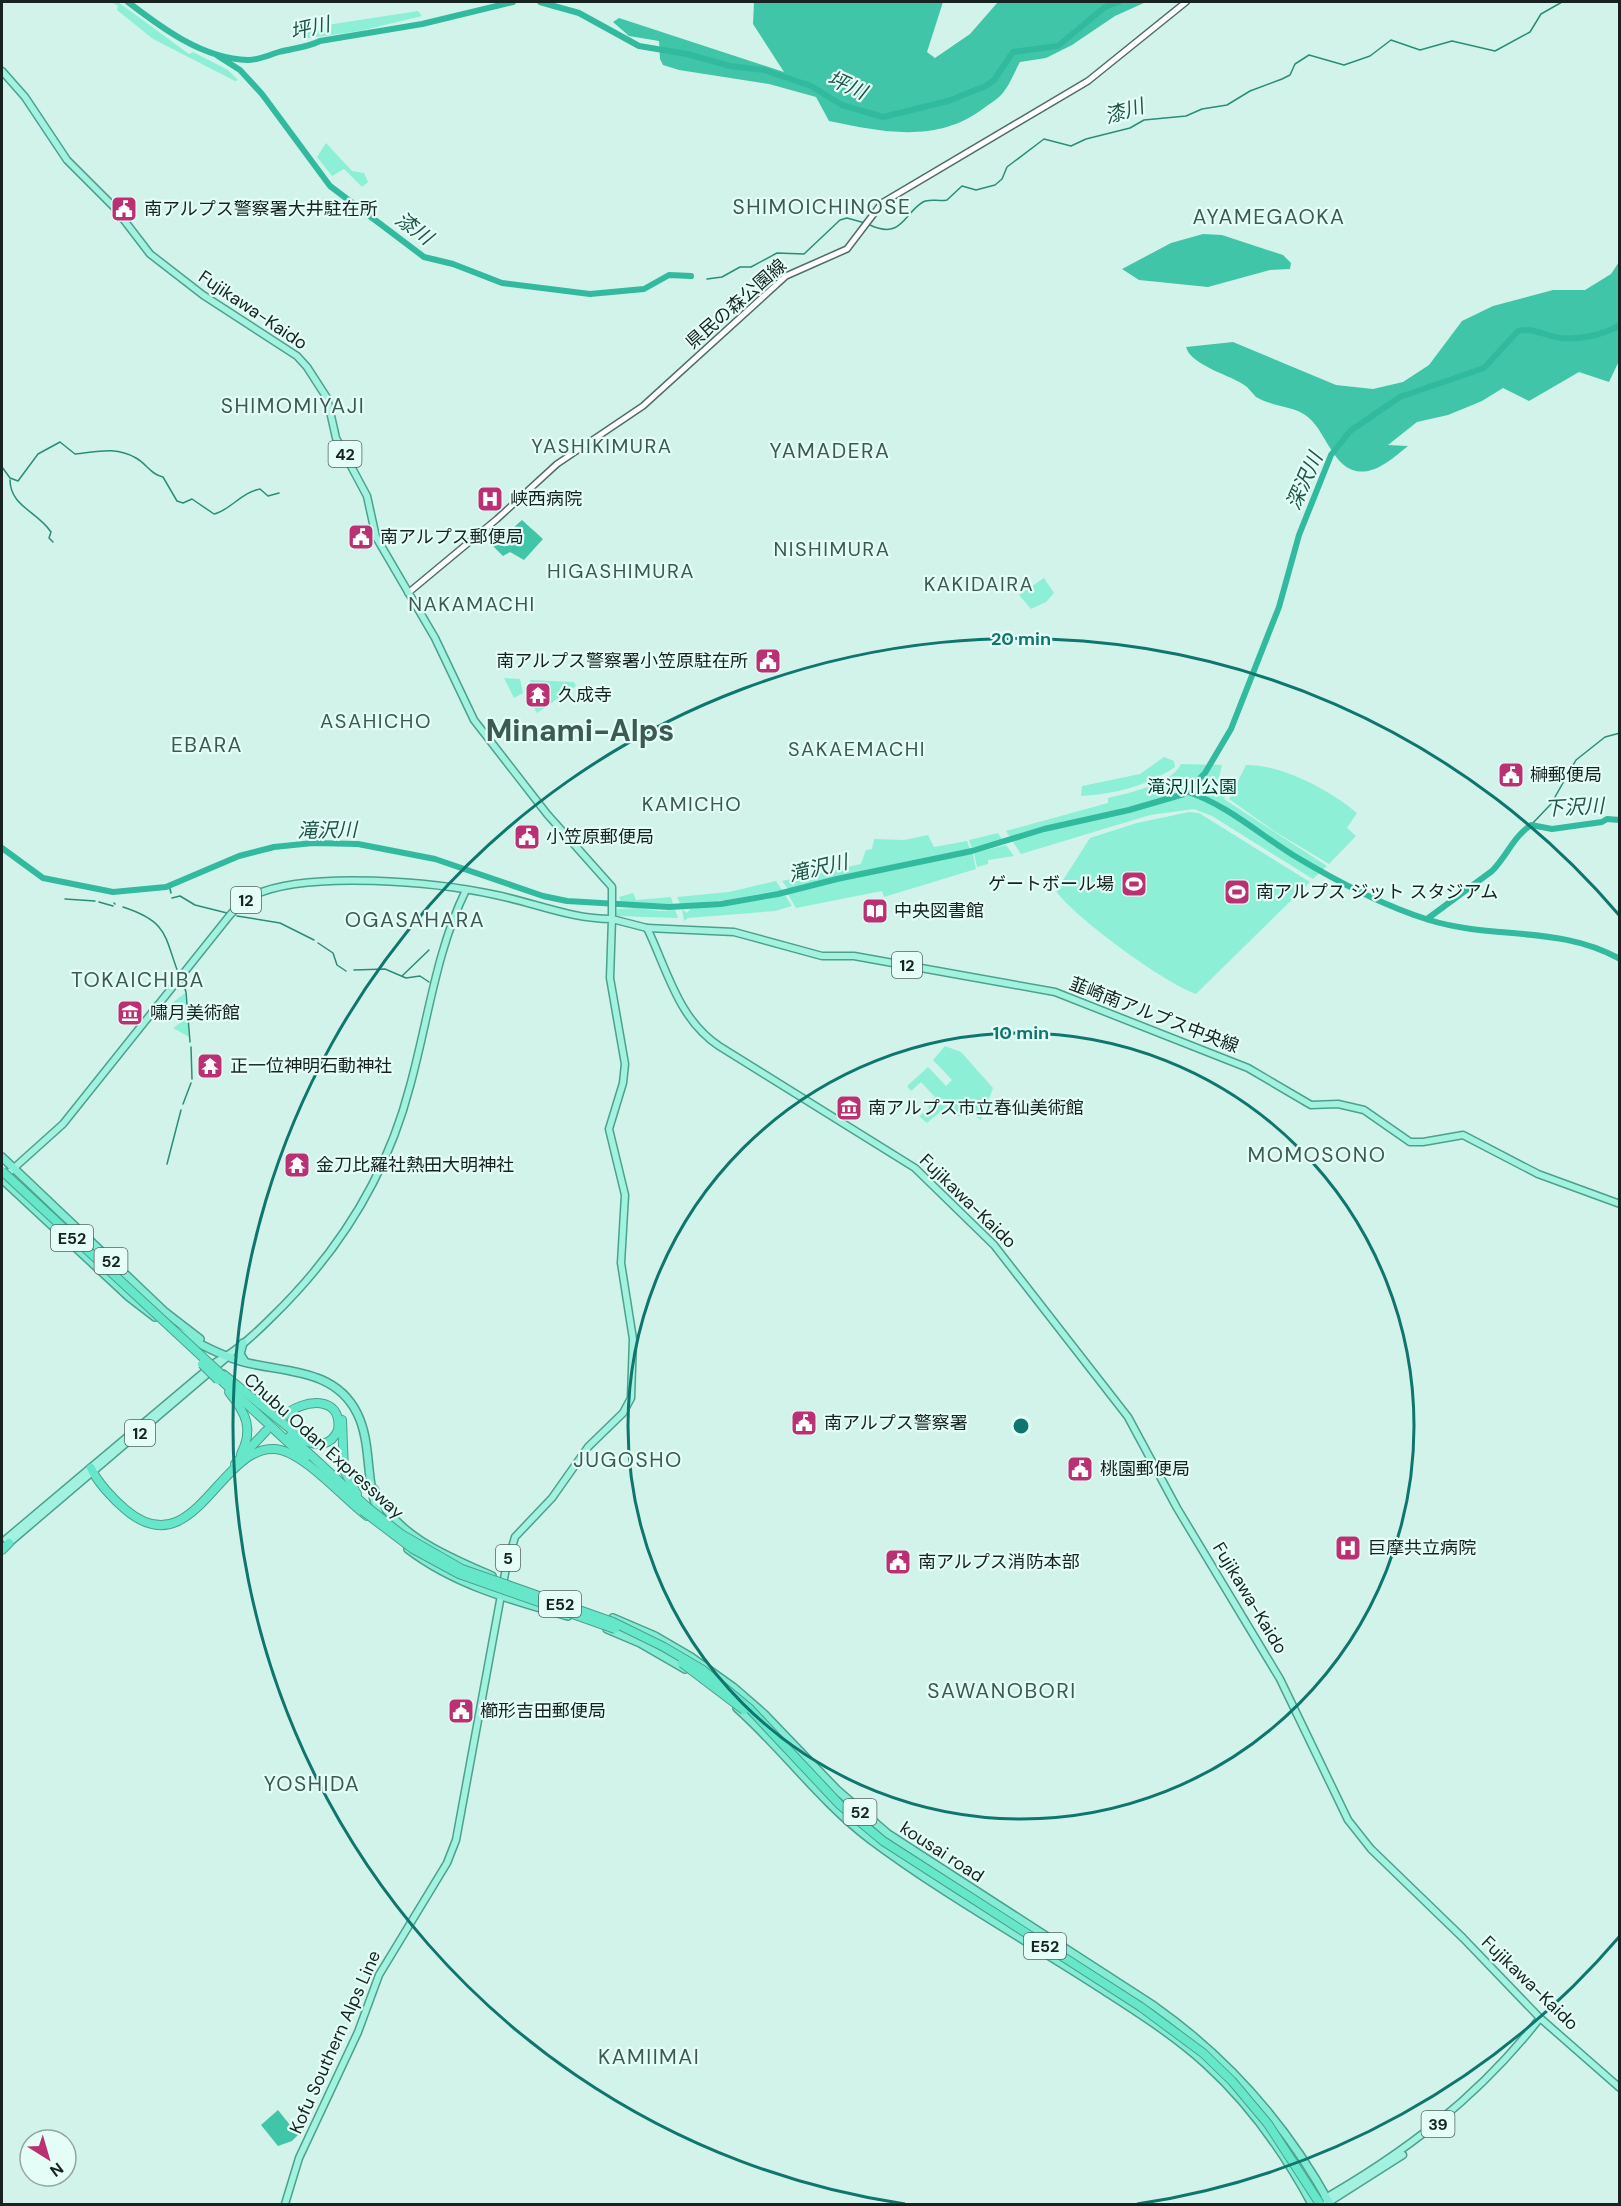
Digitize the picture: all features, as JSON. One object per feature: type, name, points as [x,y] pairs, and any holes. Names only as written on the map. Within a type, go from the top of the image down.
[{"type":"highway","name":"kousai road","points":[[2,1157],[165,1312],[194,1336],[228,1356]]},
{"type":"highway","name":"Chubu Odan Expressway","points":[[2,1171],[166,1327],[383,1527],[413,1549],[459,1574],[619,1630],[661,1651],[699,1674],[745,1711],[838,1807],[881,1842],[1140,2009],[1201,2055],[1255,2111],[1291,2159],[1316,2205]]},
{"type":"highway","name":"kousai road","points":[[2,1179],[129,1297],[168,1326],[214,1351],[245,1362],[313,1376],[340,1391],[353,1406],[362,1423],[371,1492],[377,1510],[394,1537],[428,1563],[458,1579],[502,1596],[603,1628],[639,1643],[699,1678],[740,1711],[812,1787],[869,1838],[1154,2023],[1199,2058],[1234,2092],[1262,2125],[1316,2205]]},
{"type":"highway","name":"Chubu Odan Expressway","points":[[143,1305],[202,1357],[220,1377]]},
{"type":"highway","points":[[243,1344],[240,1354],[245,1362]]},
{"type":"highway","points":[[214,1351],[216,1362]]},
{"type":"highway","points":[[220,1377],[308,1443],[326,1443],[338,1430],[336,1416],[329,1407],[319,1403],[301,1404],[282,1416],[293,1404],[306,1399],[319,1399],[335,1408],[343,1425],[343,1463],[346,1476],[365,1509]]},
{"type":"highway","points":[[220,1377],[240,1405],[248,1423],[247,1440],[235,1467]]},
{"type":"highway","points":[[93,1470],[129,1509],[142,1517],[162,1521],[176,1518],[189,1511],[235,1467],[267,1432]]},
{"type":"highway","points":[[235,1467],[260,1452],[283,1450],[301,1460],[365,1509]]},
{"type":"highway","name":"kousai road","points":[[368,1466],[377,1496],[399,1524],[443,1553],[504,1581],[610,1617],[655,1636],[691,1657],[733,1687],[771,1721],[837,1790],[888,1834],[1154,2006],[1216,2054],[1274,2117],[1328,2202]]},
{"type":"highway","name":"Chubu Odan Expressway","points":[[365,1509],[424,1549],[495,1583],[612,1622],[664,1647],[703,1670],[749,1708],[840,1805],[883,1841],[1141,2007],[1203,2053],[1263,2116],[1292,2158],[1316,2205]]},
{"type":"highway","name":"12","points":[[2,1550],[6,1542]]},
{"type":"main road","name":"県民の森公園線","points":[[408,593],[497,519],[557,464],[643,406],[786,276],[847,249],[882,203],[1088,81],[1186,2]]},
{"type":"main road","name":"Fujikawa-Kaido","points":[[2,71],[26,97],[67,160],[114,207],[150,254],[208,298],[297,356],[308,368],[327,398],[336,438],[367,496],[376,537],[435,638],[478,725],[547,814],[612,887],[612,917]]},
{"type":"main road","name":"12","points":[[2,1179],[63,1124],[230,915],[248,898],[282,886],[369,880],[499,895],[578,916],[612,917]]},
{"type":"main road","name":"12","points":[[6,1542],[243,1344],[286,1304],[316,1270],[352,1220],[382,1166],[405,1105],[447,937],[466,890]]},
{"type":"main road","points":[[612,917],[647,928]]},
{"type":"main road","name":"Kofu Southern Alps Line","points":[[285,2205],[299,2158],[358,2032],[379,1975],[454,1846],[504,1581],[515,1537],[552,1498],[588,1447],[623,1413],[632,1391],[633,1339],[621,1275],[625,1195],[609,1130],[623,1083],[625,1064],[610,978],[612,917]]},
{"type":"main road","name":"Fujikawa-Kaido","points":[[647,928],[677,996],[704,1035],[915,1168],[982,1232],[1008,1261],[1128,1417],[1181,1514],[1280,1679],[1348,1820],[1371,1849],[1463,1938],[1540,2018],[1620,2088]]},
{"type":"main road","name":"韮崎南アルプス中央線","points":[[647,928],[734,932],[822,956],[854,956],[1046,990],[1248,1068],[1311,1105],[1338,1104],[1364,1110],[1410,1142],[1423,1143],[1463,1135],[1538,1174],[1620,1204]]},
{"type":"main road","name":"12","points":[[93,1470],[216,1362],[228,1356]]},
{"type":"main road","name":"39","points":[[1316,2205],[1328,2202],[1394,2157],[1450,2114],[1503,2065],[1540,2018]]},
{"type":"green space","points":[[111,2],[118,2],[189,54],[193,52],[228,70],[238,80],[235,81],[153,39],[117,10],[118,6]]},
{"type":"green space","points":[[754,2],[943,2],[927,52],[935,58],[970,34],[998,2],[1146,2],[1115,16],[1072,45],[1046,58],[1020,62],[1001,95],[966,119],[947,127],[909,132],[869,129],[829,121],[816,97],[769,84],[679,70],[663,65],[660,59],[659,41],[629,36],[613,22],[619,18],[784,72],[753,24]]},
{"type":"green space","points":[[418,11],[422,16],[360,31],[302,39],[302,33],[327,25]]},
{"type":"green space","points":[[326,143],[352,171],[364,173],[368,182],[362,187],[344,169],[332,176],[317,157]]},
{"type":"green space","points":[[1203,234],[1222,235],[1283,255],[1291,263],[1290,269],[1270,270],[1208,287],[1139,280],[1122,269],[1171,243]]},
{"type":"green space","points":[[1619,262],[1619,361],[1609,382],[1579,372],[1529,401],[1503,388],[1482,401],[1448,415],[1417,422],[1388,445],[1408,446],[1378,468],[1363,472],[1347,467],[1339,461],[1316,425],[1308,417],[1295,410],[1256,397],[1247,387],[1196,360],[1189,354],[1186,347],[1233,342],[1336,385],[1373,389],[1403,382],[1429,365],[1462,321],[1493,306],[1553,290],[1585,290],[1611,274]]},
{"type":"green space","points":[[522,520],[543,539],[524,560],[510,552],[503,556],[493,546]]},
{"type":"green space","points":[[1044,578],[1054,593],[1046,602],[1031,609],[1019,595]]},
{"type":"green space","points":[[504,678],[520,679],[523,693],[514,698]]},
{"type":"green space","points":[[530,680],[574,682],[576,686],[537,713],[534,708],[544,702],[537,683],[531,684]]},
{"type":"green space","points":[[1164,757],[1174,761],[1175,767],[1164,774],[1118,791],[1081,796],[1082,786],[1140,774]]},
{"type":"green space","name":"滝沢川公園","points":[[1181,764],[1222,765],[1217,785],[1226,795],[1224,799],[1327,866],[1313,879],[1212,816],[1194,809],[1150,815],[1021,854],[1006,831],[1108,803],[1108,798],[1138,790],[1169,777]]},
{"type":"green space","points":[[1246,765],[1260,766],[1290,774],[1334,796],[1357,813],[1347,828],[1356,836],[1329,864],[1274,831],[1229,799]]},
{"type":"green space","points":[[1189,812],[1199,813],[1310,882],[1196,994],[1163,977],[1100,933],[1056,891],[1090,838],[1137,823]]},
{"type":"green space","points":[[998,833],[1003,841],[972,849],[969,840]]},
{"type":"green space","points":[[928,835],[934,847],[967,841],[970,849],[860,874],[964,853],[973,854],[976,869],[884,897],[882,891],[796,908],[786,891],[829,880],[788,889],[782,881],[861,864],[866,850],[872,849],[874,839],[904,840]]},
{"type":"green space","points":[[1006,845],[1014,856],[988,860],[988,864],[977,867],[974,853]]},
{"type":"green space","points":[[776,881],[782,890],[726,900],[680,904],[677,897],[729,892]]},
{"type":"green space","points":[[633,893],[636,900],[671,897],[673,904],[621,903],[619,897]]},
{"type":"green space","points":[[785,895],[792,906],[775,911],[688,918],[684,921],[682,909],[687,913],[690,909]]},
{"type":"green space","points":[[638,908],[660,911],[675,910],[678,918],[616,916],[617,909]]},
{"type":"green space","points":[[185,993],[189,1037],[173,1028],[183,1021],[175,1011],[168,1015],[163,1010]]},
{"type":"green space","points":[[945,1046],[961,1052],[993,1088],[981,1120],[966,1110],[960,1117],[946,1107],[927,1123],[919,1116],[929,1109],[928,1103],[935,1097],[921,1082],[911,1091],[907,1086],[928,1067],[946,1086],[952,1080],[933,1060]]},
{"type":"green space","points":[[278,2110],[298,2135],[292,2141],[278,2146],[261,2125]]},
{"type":"waterway","name":"坪川","points":[[128,2],[169,32],[199,48],[231,58],[248,60],[305,47],[320,41],[422,24],[513,2]]},
{"type":"waterway","name":"坪川","points":[[540,2],[579,13],[639,46],[687,54],[730,66],[764,70],[811,86],[842,105],[883,117],[948,101],[986,86],[994,80],[1013,52],[1058,46],[1105,7],[1119,2]]},
{"type":"waterway","name":"漆川","points":[[870,225],[881,229],[896,227],[923,202],[947,200],[962,186],[976,190],[995,185],[1002,179],[1007,167],[1044,139],[1071,146],[1086,139],[1130,128],[1144,120],[1186,116],[1202,109],[1227,105],[1250,91],[1290,75],[1295,64],[1309,55],[1344,65],[1370,56],[1391,40],[1420,50],[1452,41],[1495,51],[1530,32],[1541,14],[1562,2]]},
{"type":"waterway","name":"漆川","points":[[218,56],[240,70],[262,94],[330,186],[424,257],[453,264],[502,283],[590,294],[644,289],[669,275],[691,276]]},
{"type":"waterway","name":"漆川","points":[[707,279],[722,277],[740,267],[751,267],[777,253],[804,254],[840,220],[847,218],[865,223]]},
{"type":"waterway","name":"滝沢川","points":[[2,848],[43,878],[113,892],[166,887],[239,856],[274,847],[313,843],[358,844],[435,859],[543,896],[567,901],[669,907],[721,904],[778,894],[837,879],[972,851],[1044,829],[1129,810],[1184,794],[1205,773],[1231,729],[1279,607],[1299,535],[1331,455],[1350,431],[1400,397],[1484,368],[1518,331],[1529,330],[1560,338],[1575,338],[1599,334],[1620,325]]},
{"type":"waterway","points":[[2,467],[10,478],[18,481],[38,454],[60,442],[75,454],[106,451],[128,454],[140,460],[155,474],[163,477],[177,501],[183,503],[192,499],[214,514],[253,491],[260,489],[268,496],[279,493]]},
{"type":"waterway","points":[[10,480],[15,496],[46,525],[51,532],[49,538],[53,542]]},
{"type":"waterway","name":"下沢川","points":[[1531,825],[1551,804],[1576,760],[1605,737],[1620,733]]},
{"type":"waterway","name":"滝沢川","points":[[1188,792],[1216,804],[1326,874],[1394,907],[1453,926],[1574,941],[1597,948],[1620,959]]},
{"type":"waterway","name":"下沢川","points":[[1427,919],[1492,871],[1519,835],[1531,825],[1552,829],[1602,822],[1607,819],[1620,820]]},
{"type":"waterway","name":"滝沢川","points":[[169,885],[171,893]]},
{"type":"waterway","points":[[172,898],[180,896],[195,905],[227,913]]},
{"type":"waterway","points":[[65,899],[95,901]]},
{"type":"waterway","points":[[99,902],[113,906]]},
{"type":"waterway","points":[[123,907],[149,918],[163,932],[179,975]]},
{"type":"waterway","points":[[237,916],[280,923],[314,940]]},
{"type":"waterway","points":[[318,943],[333,953],[337,965],[346,971]]},
{"type":"waterway","points":[[402,976],[429,950]]},
{"type":"waterway","points":[[354,970],[385,969],[406,978],[420,976],[429,982]]},
{"type":"waterway","points":[[182,981],[186,992],[190,1042]]},
{"type":"waterway","points":[[191,1047],[192,1079]]},
{"type":"waterway","points":[[183,1104],[191,1083]]},
{"type":"waterway","points":[[167,1164],[181,1110]]},
{"type":"place","name":"南アルプス警察署大井駐在所","points":[[124,209]]},
{"type":"place","name":"峡西病院","points":[[490,499]]},
{"type":"place","name":"南アルプス郵便局","points":[[361,537]]},
{"type":"place","name":"南アルプス警察署小笠原駐在所","points":[[768,661]]},
{"type":"place","name":"久成寺","points":[[538,695]]},
{"type":"place","name":"榊郵便局","points":[[1511,775]]},
{"type":"place","name":"小笠原郵便局","points":[[527,837]]},
{"type":"place","name":"ゲートボール場","points":[[1134,884]]},
{"type":"place","name":"南アルプス ジット スタジアム","points":[[1237,892]]},
{"type":"place","name":"中央図書館","points":[[875,911]]},
{"type":"place","name":"嘯月美術館","points":[[130,1013]]},
{"type":"place","name":"正一位神明石動神社","points":[[210,1066]]},
{"type":"place","name":"南アルプス市立春仙美術館","points":[[849,1108]]},
{"type":"place","name":"金刀比羅社熱田大明神社","points":[[297,1165]]},
{"type":"place","name":"南アルプス警察署","points":[[804,1423]]},
{"type":"place","name":"桃園郵便局","points":[[1080,1469]]},
{"type":"place","name":"巨摩共立病院","points":[[1348,1548]]},
{"type":"place","name":"南アルプス消防本部","points":[[898,1562]]},
{"type":"place","name":"櫛形吉田郵便局","points":[[461,1711]]},
{"type":"district","name":"SHIMOICHINOSE","points":[[822,207]]},
{"type":"district","name":"AYAMEGAOKA","points":[[1269,217]]},
{"type":"district","name":"SHIMOMIYAJI","points":[[293,406]]},
{"type":"district","name":"YASHIKIMURA","points":[[602,446]]},
{"type":"district","name":"YAMADERA","points":[[830,451]]},
{"type":"district","name":"NISHIMURA","points":[[832,549]]},
{"type":"district","name":"HIGASHIMURA","points":[[621,571]]},
{"type":"district","name":"KAKIDAIRA","points":[[979,584]]},
{"type":"district","name":"NAKAMACHI","points":[[472,604]]},
{"type":"district","name":"ASAHICHO","points":[[376,721]]},
{"type":"district","name":"Minami-Alps","points":[[580,730]]},
{"type":"district","name":"EBARA","points":[[207,745]]},
{"type":"district","name":"SAKAEMACHI","points":[[857,749]]},
{"type":"district","name":"KAMICHO","points":[[692,804]]},
{"type":"district","name":"OGASAHARA","points":[[415,920]]},
{"type":"district","name":"TOKAICHIBA","points":[[138,980]]},
{"type":"district","name":"MOMOSONO","points":[[1317,1155]]},
{"type":"district","name":"JUGOSHO","points":[[628,1460]]},
{"type":"district","name":"SAWANOBORI","points":[[1002,1691]]},
{"type":"district","name":"YOSHIDA","points":[[312,1784]]},
{"type":"district","name":"KAMIIMAI","points":[[649,2057]]},
{"type":"water label","name":"深沢川","points":[[1304,481]]}]
